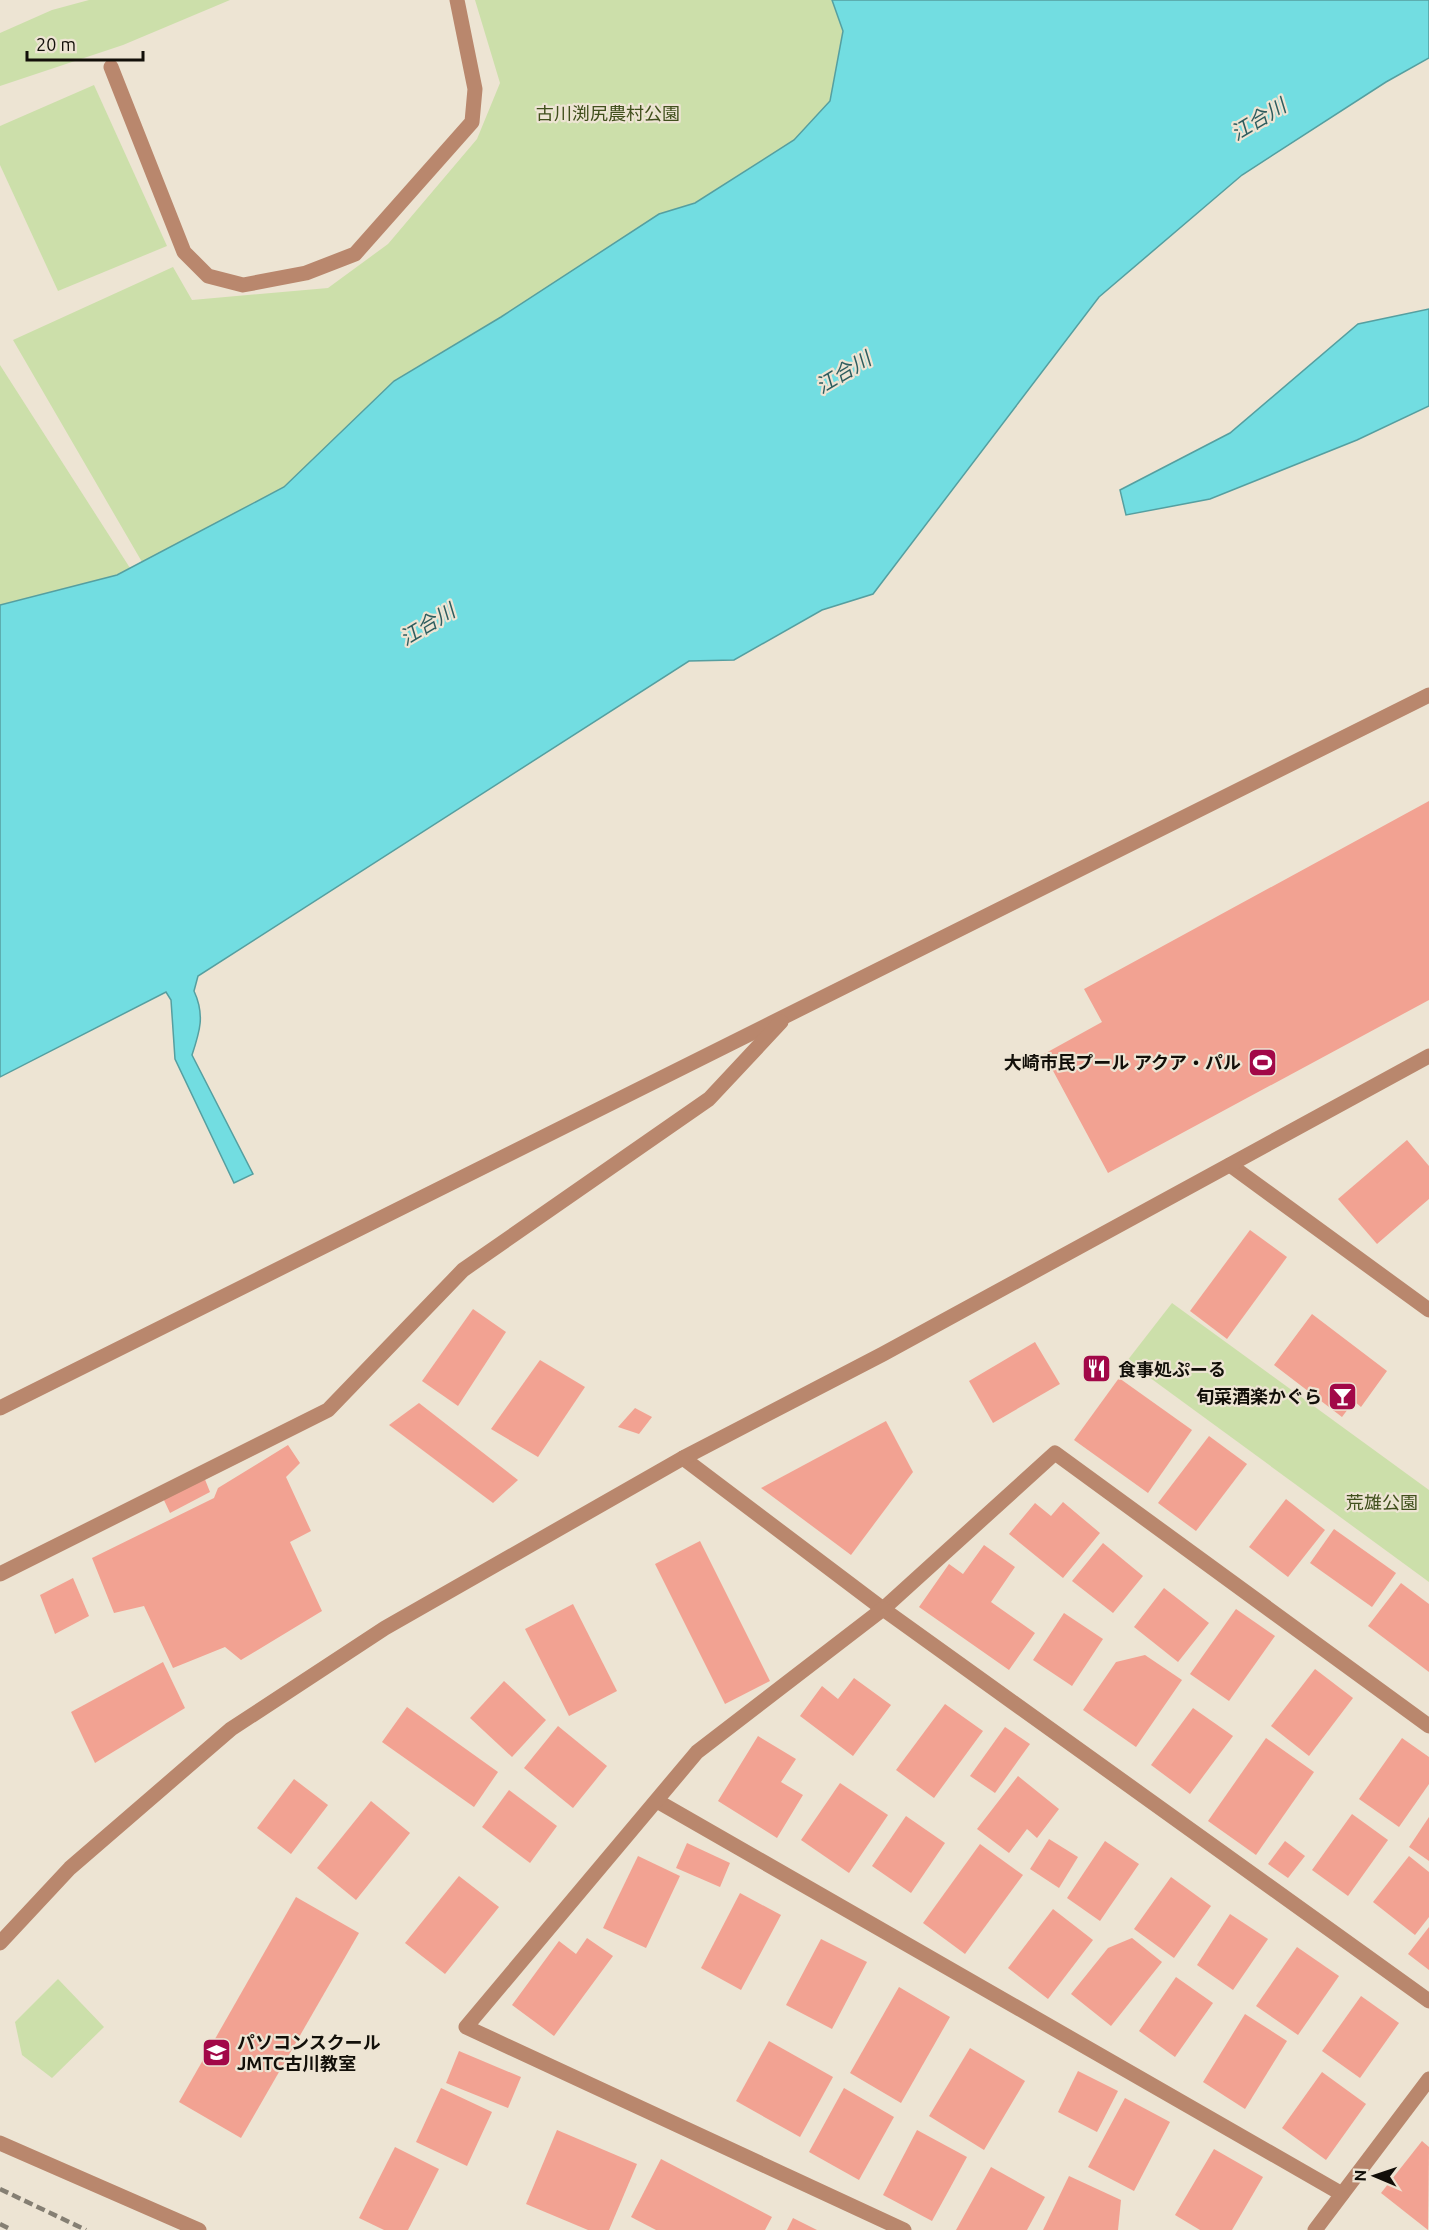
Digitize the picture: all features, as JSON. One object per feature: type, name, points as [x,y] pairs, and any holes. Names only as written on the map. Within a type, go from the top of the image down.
[{"type":"street","points":[[111,67],[184,252],[208,276],[243,285],[306,273],[355,254],[472,122],[475,89],[457,0]]},
{"type":"street","points":[[0,1408],[1429,695]]},
{"type":"street","points":[[0,1574],[328,1410],[463,1270],[709,1099],[788,1014]]},
{"type":"street","points":[[0,1943],[70,1868],[231,1729],[385,1628],[683,1458],[883,1354],[1429,1056]]},
{"type":"street","points":[[1230,1165],[1429,1310]]},
{"type":"street","points":[[904,2230],[466,2027],[698,1752],[883,1609],[1054,1453],[1429,1726]]},
{"type":"street","points":[[683,1458],[883,1609],[1429,2001]]},
{"type":"street","points":[[657,1801],[1342,2194]]},
{"type":"street","points":[[1315,2230],[1429,2079]]},
{"type":"street","points":[[0,2143],[199,2230]]},
{"type":"green space","points":[[89,0],[230,0],[123,45],[0,86],[0,33],[52,10]]},
{"type":"green space","name":"古川渕尻農村公園","points":[[475,0],[832,0],[843,30],[830,101],[794,140],[695,203],[659,214],[501,317],[394,381],[284,487],[142,562],[13,340],[173,267],[192,300],[328,288],[388,244],[477,139],[500,83]]},
{"type":"green space","points":[[94,85],[167,246],[58,291],[0,165],[0,126]]},
{"type":"green space","points":[[0,365],[130,568],[117,575],[0,605]]},
{"type":"green space","name":"荒雄公園","points":[[1172,1303],[1429,1490],[1429,1582],[1127,1361]]},
{"type":"green space","points":[[58,1979],[104,2027],[52,2078],[22,2055],[15,2022]]},
{"type":"water","name":"江合川","points":[[832,0],[1429,0],[1429,58],[1386,82],[1242,175],[1099,297],[873,594],[822,610],[734,660],[689,661],[198,976],[194,991],[200,1023],[192,1055],[253,1174],[234,1183],[175,1059],[171,1000],[166,992],[0,1077],[0,605],[117,575],[284,487],[394,381],[501,317],[659,214],[695,203],[794,140],[830,101],[843,31]]},
{"type":"water","points":[[1429,309],[1429,406],[1357,440],[1210,499],[1126,515],[1120,490],[1230,433],[1358,324]]},
{"type":"building","points":[[1429,801],[1429,1000],[1108,1173],[1044,1054],[1102,1022],[1084,989]]},
{"type":"building","points":[[1407,1140],[1429,1166],[1429,1199],[1377,1244],[1338,1199]]},
{"type":"building","points":[[1250,1230],[1287,1257],[1227,1339],[1190,1311]]},
{"type":"building","points":[[473,1309],[506,1332],[458,1406],[422,1381]]},
{"type":"building","points":[[1312,1314],[1387,1371],[1361,1407],[1354,1401],[1342,1417],[1274,1365]]},
{"type":"building","points":[[1035,1342],[1060,1384],[993,1423],[969,1381]]},
{"type":"building","points":[[540,1360],[585,1387],[538,1457],[491,1429]]},
{"type":"building","points":[[1119,1378],[1192,1430],[1148,1493],[1074,1440]]},
{"type":"building","points":[[419,1403],[518,1480],[493,1503],[389,1425]]},
{"type":"building","points":[[635,1408],[652,1417],[639,1434],[618,1427]]},
{"type":"building","points":[[886,1421],[913,1472],[851,1555],[761,1488]]},
{"type":"building","points":[[1209,1436],[1247,1464],[1196,1531],[1158,1503]]},
{"type":"building","points":[[288,1445],[300,1463],[286,1477],[311,1531],[290,1542],[322,1611],[241,1660],[225,1647],[173,1668],[144,1606],[114,1613],[92,1558],[214,1498],[218,1488]]},
{"type":"building","points":[[204,1477],[210,1492],[170,1513],[163,1498]]},
{"type":"building","points":[[1286,1499],[1325,1530],[1288,1577],[1249,1547]]},
{"type":"building","points":[[1063,1502],[1100,1533],[1063,1578],[1009,1534],[1035,1503],[1051,1516]]},
{"type":"building","points":[[1334,1529],[1396,1573],[1372,1607],[1310,1563]]},
{"type":"building","points":[[700,1541],[770,1681],[725,1704],[655,1564]]},
{"type":"building","points":[[1103,1543],[1143,1576],[1113,1613],[1072,1581]]},
{"type":"building","points":[[984,1545],[1015,1567],[991,1602],[1035,1633],[1009,1670],[919,1607],[949,1564],[963,1574]]},
{"type":"building","points":[[73,1578],[89,1616],[55,1634],[40,1595]]},
{"type":"building","points":[[1401,1583],[1429,1604],[1429,1672],[1368,1626]]},
{"type":"building","points":[[1164,1588],[1209,1623],[1178,1662],[1134,1627]]},
{"type":"building","points":[[573,1604],[617,1691],[569,1716],[525,1629]]},
{"type":"building","points":[[1236,1609],[1275,1636],[1229,1701],[1190,1674]]},
{"type":"building","points":[[1064,1613],[1103,1639],[1072,1686],[1033,1660]]},
{"type":"building","points":[[1145,1655],[1182,1680],[1136,1747],[1083,1710],[1116,1662]]},
{"type":"building","points":[[163,1662],[185,1708],[95,1763],[71,1712]]},
{"type":"building","points":[[1315,1669],[1353,1698],[1309,1756],[1271,1726]]},
{"type":"building","points":[[854,1678],[891,1705],[853,1756],[800,1716],[822,1686],[838,1699]]},
{"type":"building","points":[[504,1681],[546,1720],[512,1757],[470,1718]]},
{"type":"building","points":[[945,1704],[983,1731],[934,1798],[896,1770]]},
{"type":"building","points":[[407,1707],[498,1772],[474,1807],[382,1742]]},
{"type":"building","points":[[1193,1708],[1233,1736],[1190,1794],[1151,1765]]},
{"type":"building","points":[[558,1726],[607,1766],[573,1808],[524,1768]]},
{"type":"building","points":[[1005,1727],[1030,1744],[995,1793],[970,1776]]},
{"type":"building","points":[[758,1736],[796,1759],[781,1782],[803,1795],[777,1838],[718,1801]]},
{"type":"building","points":[[1266,1738],[1314,1772],[1256,1855],[1208,1821]]},
{"type":"building","points":[[1402,1738],[1429,1757],[1429,1784],[1399,1827],[1359,1799]]},
{"type":"building","points":[[1018,1776],[1059,1809],[1037,1838],[1027,1829],[1009,1853],[977,1829]]},
{"type":"building","points":[[294,1779],[328,1805],[291,1854],[257,1828]]},
{"type":"building","points":[[840,1783],[888,1815],[849,1873],[801,1840]]},
{"type":"building","points":[[509,1790],[557,1826],[530,1863],[482,1827]]},
{"type":"building","points":[[371,1801],[410,1833],[356,1900],[317,1868]]},
{"type":"building","points":[[1352,1814],[1388,1840],[1348,1896],[1312,1870]]},
{"type":"building","points":[[906,1816],[945,1843],[911,1893],[872,1866]]},
{"type":"building","points":[[1429,1817],[1429,1861],[1409,1847]]},
{"type":"building","points":[[1049,1839],[1078,1857],[1059,1888],[1030,1869]]},
{"type":"building","points":[[1105,1841],[1139,1864],[1100,1921],[1067,1898]]},
{"type":"building","points":[[1285,1841],[1305,1856],[1288,1878],[1268,1864]]},
{"type":"building","points":[[687,1843],[730,1863],[720,1887],[676,1868]]},
{"type":"building","points":[[980,1844],[1023,1875],[965,1954],[923,1923]]},
{"type":"building","points":[[638,1856],[680,1876],[646,1948],[603,1928]]},
{"type":"building","points":[[1409,1856],[1429,1872],[1429,1917],[1415,1935],[1373,1902]]},
{"type":"building","points":[[459,1876],[499,1907],[445,1974],[405,1943]]},
{"type":"building","points":[[1171,1877],[1211,1906],[1174,1958],[1134,1929]]},
{"type":"building","points":[[740,1893],[781,1915],[741,1990],[701,1968]]},
{"type":"building","points":[[296,1897],[359,1933],[241,2138],[179,2102]]},
{"type":"building","points":[[1053,1909],[1093,1940],[1048,1999],[1008,1968]]},
{"type":"building","points":[[1230,1914],[1268,1939],[1233,1990],[1197,1965]]},
{"type":"building","points":[[1429,1927],[1429,1970],[1408,1954]]},
{"type":"building","points":[[587,1938],[613,1956],[554,2036],[512,2005],[559,1941],[576,1954]]},
{"type":"building","points":[[1132,1938],[1162,1962],[1111,2026],[1071,1994],[1108,1948]]},
{"type":"building","points":[[821,1939],[867,1962],[832,2029],[786,2005]]},
{"type":"building","points":[[1297,1947],[1339,1976],[1298,2035],[1256,2006]]},
{"type":"building","points":[[1176,1977],[1213,2003],[1175,2057],[1139,2031]]},
{"type":"building","points":[[899,1987],[950,2017],[901,2103],[850,2073]]},
{"type":"building","points":[[1361,1996],[1399,2023],[1360,2078],[1322,2051]]},
{"type":"building","points":[[1245,2014],[1287,2041],[1245,2109],[1203,2082]]},
{"type":"building","points":[[769,2041],[833,2077],[800,2137],[736,2101]]},
{"type":"building","points":[[970,2048],[1025,2081],[984,2150],[929,2116]]},
{"type":"building","points":[[459,2051],[521,2077],[508,2108],[446,2083]]},
{"type":"building","points":[[1078,2071],[1118,2091],[1097,2132],[1058,2112]]},
{"type":"building","points":[[1322,2072],[1366,2104],[1326,2160],[1282,2128]]},
{"type":"building","points":[[441,2088],[492,2112],[467,2166],[416,2142]]},
{"type":"building","points":[[844,2088],[894,2117],[859,2180],[809,2152]]},
{"type":"building","points":[[1125,2098],[1170,2122],[1134,2191],[1088,2167]]},
{"type":"building","points":[[557,2130],[637,2164],[609,2230],[588,2230],[526,2204]]},
{"type":"building","points":[[917,2130],[967,2157],[932,2221],[883,2195]]},
{"type":"building","points":[[1422,2141],[1429,2147],[1428,2230],[1381,2193]]},
{"type":"building","points":[[395,2147],[439,2169],[408,2230],[384,2230],[359,2218]]},
{"type":"building","points":[[1214,2149],[1263,2177],[1232,2230],[1200,2230],[1175,2215]]},
{"type":"building","points":[[661,2159],[772,2217],[765,2230],[656,2230],[631,2217]]},
{"type":"building","points":[[991,2167],[1045,2197],[1027,2230],[956,2230]]},
{"type":"building","points":[[1069,2176],[1121,2200],[1118,2230],[1043,2230]]},
{"type":"building","points":[[793,2218],[817,2230],[787,2230]]},
{"type":"railway","points":[[0,2189],[86,2230]]},
{"type":"railway","points":[[0,2224],[12,2230]]},
{"type":"place","name":"大崎市民プール アクア・パル","points":[[1262,1062]]},
{"type":"place","name":"食事処ぷーる","points":[[1097,1369]]},
{"type":"place","name":"旬菜酒楽かぐら","points":[[1343,1396]]},
{"type":"place","name":"パソコンスクール JMTC古川教室","points":[[216,2052]]}]
